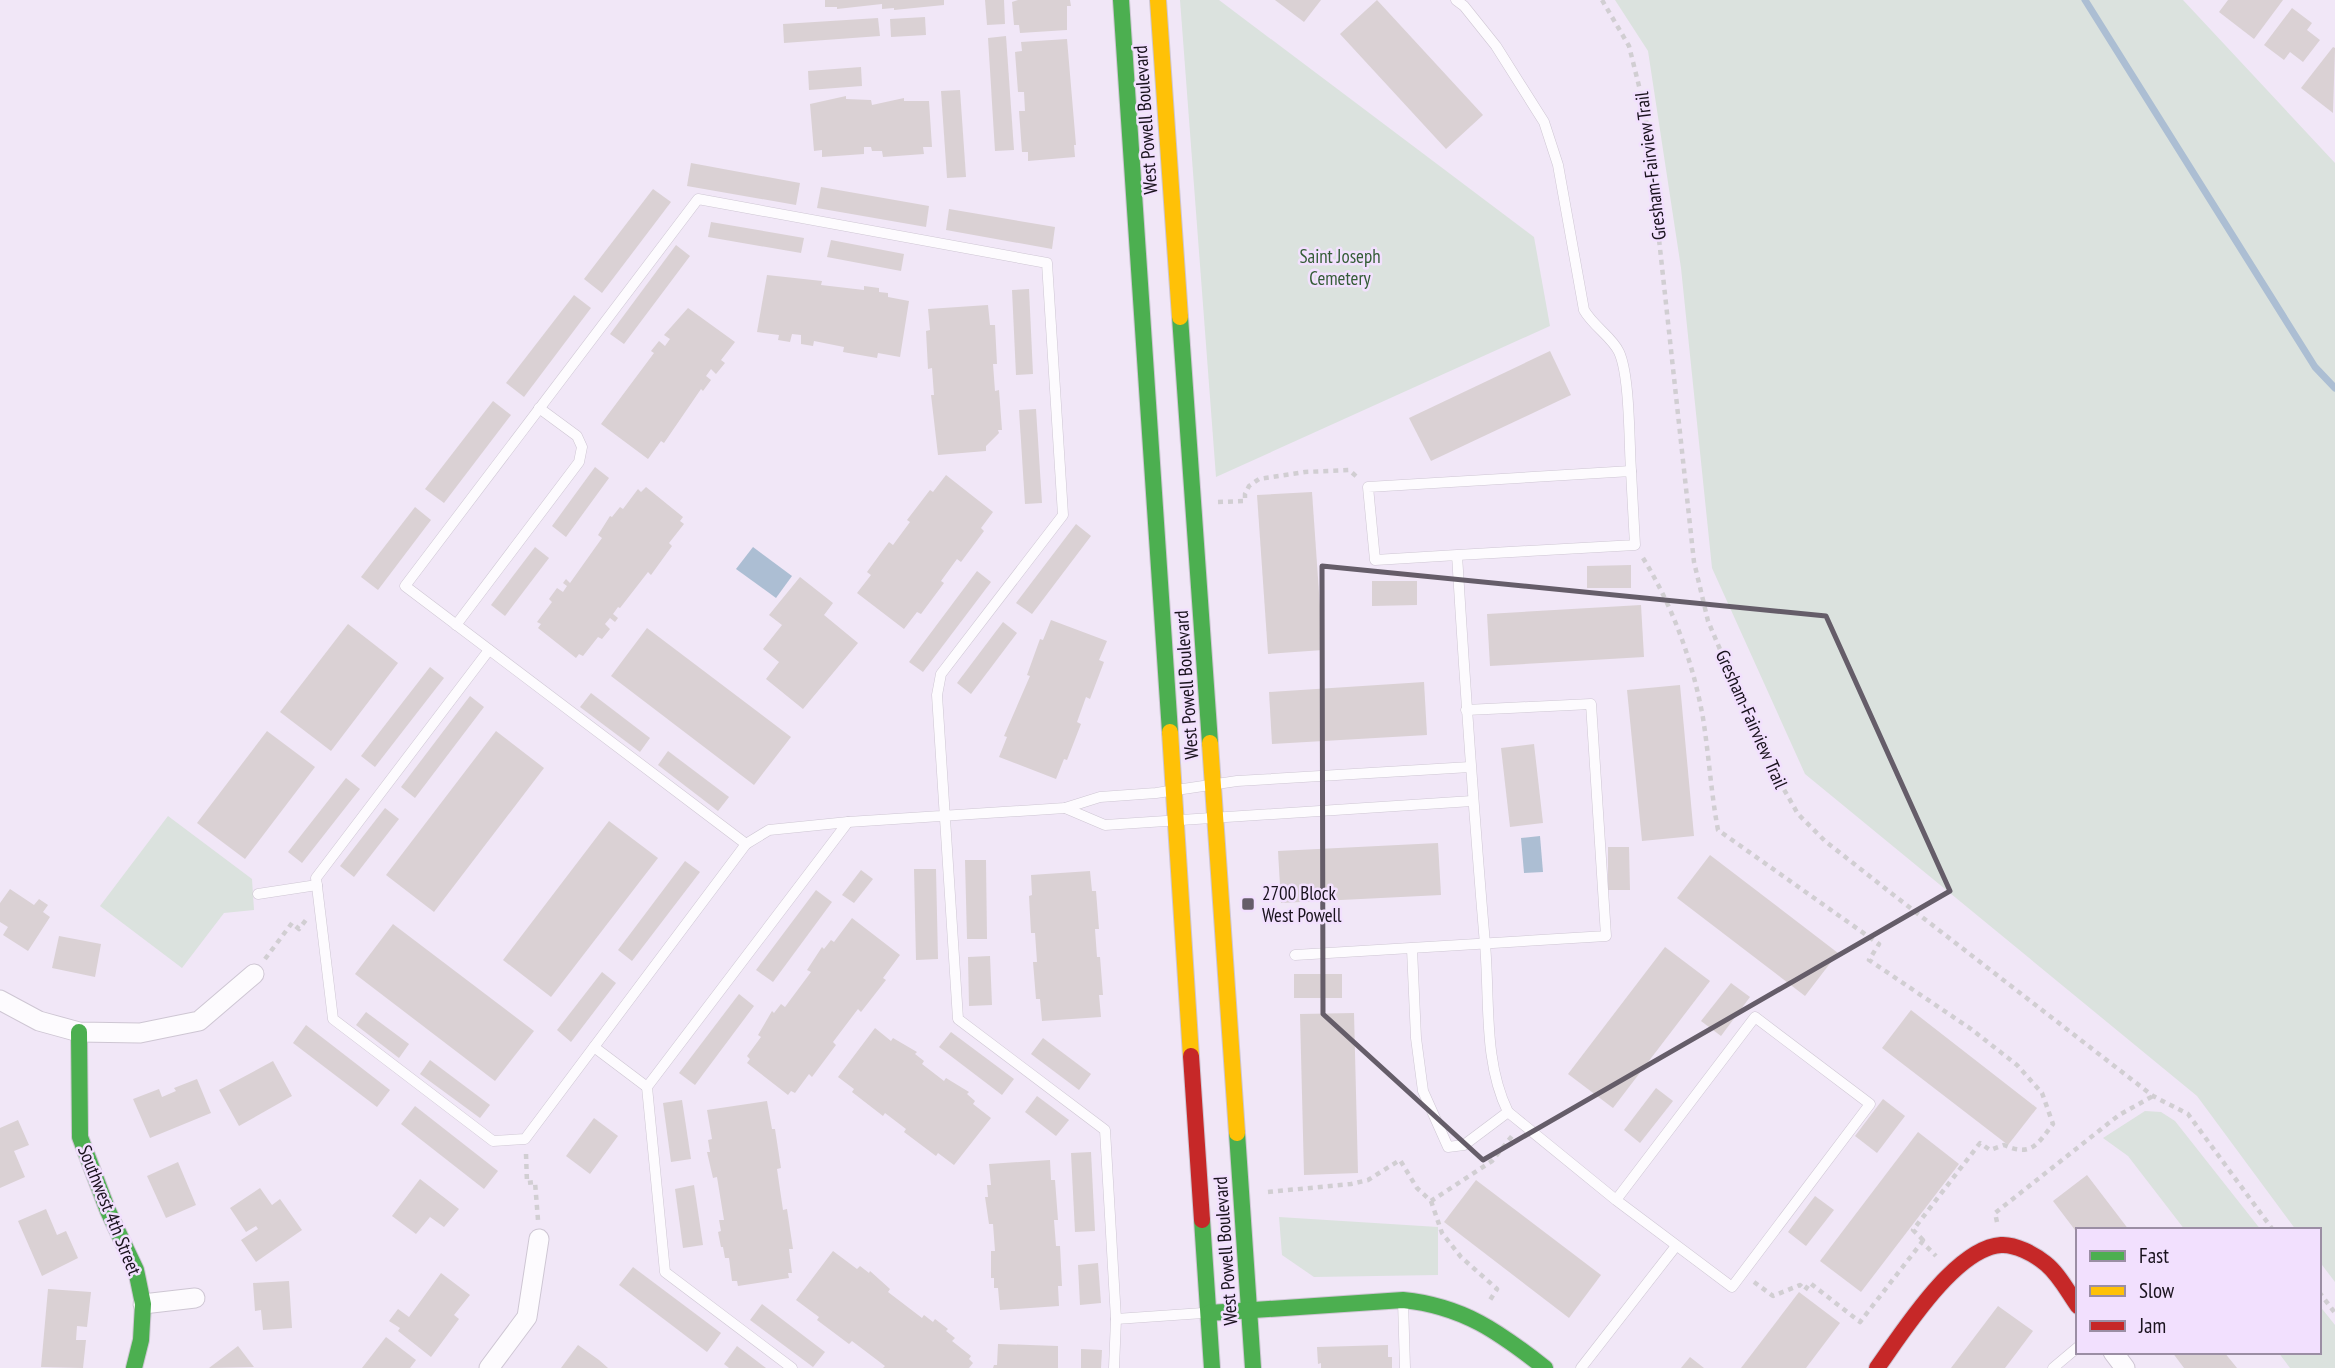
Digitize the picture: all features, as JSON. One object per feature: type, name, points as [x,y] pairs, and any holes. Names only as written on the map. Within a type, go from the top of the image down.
[{"type":"main road","name":"West Powell Boulevard","points":[[1121,0],[1212,1368]]},
{"type":"main road","name":"West Powell Boulevard","points":[[1158,0],[1253,1368]]},
{"type":"main road","name":"Southwest 4th Street","points":[[79,1032],[80,1137],[108,1212],[136,1270],[143,1304],[141,1340],[134,1368]]},
{"type":"main road","points":[[1877,1368],[1949,1273],[1985,1249],[2001,1245],[2023,1251],[2046,1264],[2076,1303]]},
{"type":"main road","points":[[1209,1313],[1403,1300],[1424,1301],[1478,1319],[1545,1368]]},
{"type":"street","points":[[0,1000],[38,1021],[79,1032],[140,1033],[199,1021],[254,974]]},
{"type":"street","points":[[489,1368],[527,1317],[539,1238]]},
{"type":"street","points":[[143,1304],[195,1298]]},
{"type":"lane","points":[[1455,0],[1464,6],[1496,46],[1544,122],[1558,165],[1584,310],[1591,322],[1618,349],[1624,366],[1631,471],[1635,545],[1375,560],[1368,487],[1631,471]]},
{"type":"lane","points":[[746,844],[405,586],[698,199],[1046,263],[1063,515],[941,674],[937,695],[958,1019],[1105,1130],[1116,1319],[1114,1368]]},
{"type":"lane","points":[[456,625],[579,462],[582,447],[578,436],[540,408]]},
{"type":"lane","points":[[1457,555],[1492,1069],[1508,1112],[1616,1200],[1732,1287],[1870,1104],[1755,1017],[1616,1200]]},
{"type":"lane","points":[[489,650],[316,878],[333,1019],[493,1141],[525,1139],[746,844],[769,830],[848,822],[1065,808],[1100,797],[1237,781],[1470,767]]},
{"type":"lane","points":[[1295,955],[1605,936],[1591,704],[1466,710]]},
{"type":"lane","points":[[1065,808],[1105,825],[1472,801]]},
{"type":"lane","points":[[792,1368],[665,1272],[647,1087],[848,822]]},
{"type":"lane","points":[[258,894],[317,885]]},
{"type":"lane","points":[[1412,949],[1416,1038],[1423,1091],[1448,1147],[1464,1145],[1508,1112]]},
{"type":"lane","points":[[594,1047],[647,1087]]},
{"type":"lane","points":[[1581,1368],[1676,1245]]},
{"type":"lane","points":[[1403,1300],[1405,1368]]},
{"type":"lane","points":[[1116,1319],[1209,1313]]},
{"type":"lane","points":[[2053,1368],[2076,1349]]},
{"type":"path","name":"Gresham-Fairview Trail","points":[[1602,0],[1629,46],[1645,110],[1694,562],[1708,621],[1766,758],[1798,814],[1825,841],[1990,972],[2153,1096],[2188,1114],[2272,1228]]},
{"type":"path","points":[[1194,503],[1245,501],[1249,486],[1259,479],[1305,472],[1349,470],[1368,487]]},
{"type":"path","points":[[1635,545],[1661,589],[1685,648],[1702,717],[1718,830],[1879,944],[1869,960],[1980,1036],[2017,1065],[2042,1093],[2053,1124],[2035,1147],[2018,1151],[2004,1145],[1990,1150],[1980,1143],[1913,1230],[1949,1273]]},
{"type":"path","points":[[254,974],[292,923],[299,929],[319,902]]},
{"type":"path","points":[[2001,1245],[1995,1213],[2119,1115],[2153,1096]]},
{"type":"path","points":[[1431,1201],[1492,1161],[1521,1124]]},
{"type":"path","points":[[525,1139],[527,1183],[535,1182],[539,1238]]},
{"type":"path","points":[[1242,1193],[1351,1184],[1367,1180],[1400,1160],[1417,1188],[1431,1201],[1442,1233],[1461,1257],[1497,1289],[1478,1319]]},
{"type":"path","points":[[1743,1273],[1773,1296],[1800,1285],[1805,1290],[1810,1283],[1860,1322],[1923,1242]]},
{"type":"path","points":[[2321,1295],[2335,1313]]},
{"type":"highlighted area","points":[[1322,566],[1826,616],[1950,891],[1483,1160],[1323,1014]]},
{"type":"green space","name":"Saint Joseph Cemetery","points":[[1180,0],[1219,0],[1534,237],[1550,326],[1216,477]]},
{"type":"green space","points":[[1615,0],[2183,0],[2335,163],[2335,1282],[2321,1264],[2321,1228],[2295,1228],[2197,1096],[1805,774],[1712,568],[1681,268],[1648,51]]},
{"type":"green space","points":[[168,816],[252,879],[254,910],[224,913],[182,968],[100,906]]},
{"type":"green space","points":[[2145,1111],[2161,1112],[2175,1121],[2259,1228],[2183,1228],[2128,1156],[2103,1138]]},
{"type":"green space","points":[[1279,1217],[1438,1227],[1438,1275],[1314,1277],[1282,1255]]},
{"type":"green space","points":[[2321,1308],[2335,1325],[2335,1368],[2290,1368],[2280,1354],[2321,1354]]},
{"type":"water","points":[[753,547],[792,576],[776,598],[736,569]]},
{"type":"water","points":[[1540,836],[1543,872],[1524,873],[1521,838]]},
{"type":"building","points":[[825,0],[944,0],[944,5],[894,10],[882,9],[882,4],[837,9],[825,7]]},
{"type":"building","points":[[985,0],[1004,0],[1005,24],[987,25]]},
{"type":"building","points":[[1070,0],[1071,6],[1067,6],[1067,30],[1020,33],[1019,25],[1014,25],[1012,2]]},
{"type":"building","points":[[1275,0],[1321,0],[1304,22]]},
{"type":"building","points":[[1377,0],[1483,115],[1446,149],[1340,34]]},
{"type":"building","points":[[2228,0],[2283,0],[2254,39],[2219,12]]},
{"type":"building","points":[[2292,8],[2312,23],[2307,30],[2320,40],[2303,62],[2290,52],[2284,60],[2264,45]]},
{"type":"building","points":[[925,17],[926,35],[891,37],[890,19]]},
{"type":"building","points":[[878,18],[880,36],[784,43],[783,24]]},
{"type":"building","points":[[1006,36],[1014,150],[995,151],[988,38]]},
{"type":"building","points":[[1067,39],[1075,157],[1028,161],[1028,152],[1022,152],[1019,111],[1025,111],[1024,92],[1018,92],[1015,52],[1022,51],[1021,42]]},
{"type":"building","points":[[2333,47],[2335,48],[2333,113],[2301,88]]},
{"type":"building","points":[[861,67],[862,86],[809,90],[808,71]]},
{"type":"building","points":[[960,90],[966,177],[947,178],[941,91]]},
{"type":"building","points":[[846,96],[846,99],[871,100],[872,105],[904,98],[904,101],[929,101],[932,147],[923,147],[924,154],[883,157],[882,151],[872,151],[871,147],[864,147],[864,154],[822,157],[822,150],[814,151],[810,104]]},
{"type":"building","points":[[691,163],[800,183],[796,205],[687,186]]},
{"type":"building","points":[[821,187],[929,206],[926,227],[817,208]]},
{"type":"building","points":[[653,189],[671,202],[602,293],[584,279]]},
{"type":"building","points":[[949,209],[1055,227],[1052,249],[946,230]]},
{"type":"building","points":[[711,222],[804,238],[801,253],[708,237]]},
{"type":"building","points":[[831,240],[904,254],[901,271],[827,257]]},
{"type":"building","points":[[676,245],[690,256],[624,344],[610,334]]},
{"type":"building","points":[[767,275],[822,281],[821,285],[864,290],[864,286],[879,288],[879,292],[888,293],[888,297],[909,301],[900,357],[878,353],[877,358],[843,352],[844,347],[814,341],[813,346],[801,344],[801,335],[792,334],[790,342],[778,340],[779,335],[757,332]]},
{"type":"building","points":[[1029,289],[1033,374],[1016,375],[1012,290]]},
{"type":"building","points":[[574,295],[591,308],[524,397],[506,383]]},
{"type":"building","points":[[988,305],[990,325],[995,325],[997,364],[993,364],[995,391],[999,390],[1002,430],[998,430],[999,433],[986,446],[986,451],[938,455],[931,395],[934,395],[932,368],[928,369],[928,309]]},
{"type":"building","points":[[688,308],[735,342],[721,360],[725,363],[716,374],[711,369],[706,376],[711,380],[703,391],[701,389],[664,443],[661,441],[648,459],[601,424],[654,353],[651,351],[659,341],[665,346],[670,339],[664,335]]},
{"type":"building","points":[[1550,351],[1571,395],[1431,461],[1409,418]]},
{"type":"building","points":[[493,401],[511,415],[444,503],[425,489]]},
{"type":"building","points":[[1036,409],[1042,503],[1025,504],[1019,410]]},
{"type":"building","points":[[595,467],[609,478],[566,537],[552,526]]},
{"type":"building","points":[[946,475],[993,512],[981,528],[984,531],[961,562],[957,559],[941,581],[944,583],[921,614],[917,612],[904,629],[857,593],[871,575],[867,572],[889,542],[893,545],[910,522],[907,520],[930,490],[933,492]]},
{"type":"building","points":[[646,487],[683,517],[680,521],[684,524],[669,543],[672,546],[651,575],[648,572],[613,614],[618,618],[615,622],[610,618],[605,624],[610,629],[602,639],[598,637],[583,656],[579,654],[576,658],[538,628],[541,624],[537,622],[552,602],[549,599],[557,588],[563,592],[567,586],[563,583],[566,579],[570,583],[602,538],[598,535],[610,516],[620,507],[623,509],[638,489],[641,492]]},
{"type":"building","points":[[1312,492],[1323,650],[1268,654],[1257,495]]},
{"type":"building","points":[[415,507],[431,520],[378,590],[361,577]]},
{"type":"building","points":[[1076,524],[1091,536],[1032,614],[1016,603]]},
{"type":"building","points":[[535,547],[549,558],[505,616],[491,605]]},
{"type":"building","points":[[1631,565],[1631,588],[1587,588],[1587,566]]},
{"type":"building","points":[[977,571],[991,582],[923,672],[909,662]]},
{"type":"building","points":[[800,577],[833,603],[824,615],[858,643],[803,709],[766,679],[779,662],[763,649],[782,625],[769,615]]},
{"type":"building","points":[[1372,581],[1417,581],[1417,605],[1372,606]]},
{"type":"building","points":[[1641,605],[1644,657],[1490,666],[1487,614]]},
{"type":"building","points":[[1051,620],[1107,641],[1099,660],[1104,662],[1090,699],[1086,697],[1077,722],[1081,724],[1067,760],[1064,759],[1056,779],[999,757],[1007,737],[1004,736],[1030,676],[1027,675],[1040,639],[1043,640]]},
{"type":"building","points":[[1003,622],[1017,633],[971,694],[957,683]]},
{"type":"building","points":[[348,624],[398,663],[331,751],[280,712]]},
{"type":"building","points":[[647,628],[791,737],[754,785],[611,676]]},
{"type":"building","points":[[430,667],[444,678],[375,767],[361,756]]},
{"type":"building","points":[[1424,682],[1427,735],[1272,744],[1269,692]]},
{"type":"building","points":[[1680,685],[1694,836],[1642,841],[1627,690]]},
{"type":"building","points":[[591,693],[650,738],[640,752],[580,707]]},
{"type":"building","points":[[470,696],[484,707],[415,798],[401,787]]},
{"type":"building","points":[[267,731],[315,767],[245,859],[197,823]]},
{"type":"building","points":[[496,731],[544,768],[434,912],[386,875]]},
{"type":"building","points":[[1534,744],[1543,823],[1510,827],[1501,748]]},
{"type":"building","points":[[668,751],[729,797],[718,811],[658,765]]},
{"type":"building","points":[[346,778],[360,789],[302,863],[288,852]]},
{"type":"building","points":[[385,808],[399,819],[354,877],[340,866]]},
{"type":"building","points":[[609,821],[658,858],[551,997],[503,960]]},
{"type":"building","points":[[1438,843],[1441,895],[1281,903],[1278,851]]},
{"type":"building","points":[[1608,847],[1629,847],[1630,890],[1608,890]]},
{"type":"building","points":[[1710,855],[1838,953],[1805,996],[1677,898]]},
{"type":"building","points":[[965,860],[986,860],[987,939],[967,939]]},
{"type":"building","points":[[685,861],[700,872],[632,961],[618,950]]},
{"type":"building","points":[[914,869],[936,869],[938,959],[916,960]]},
{"type":"building","points":[[861,870],[873,879],[854,903],[842,895]]},
{"type":"building","points":[[1090,871],[1092,891],[1096,891],[1099,929],[1095,929],[1103,995],[1099,995],[1101,1017],[1042,1021],[1040,999],[1036,999],[1033,962],[1037,962],[1035,933],[1031,933],[1031,875]]},
{"type":"building","points":[[10,889],[34,905],[39,899],[48,905],[43,912],[50,917],[28,951],[3,935],[8,927],[0,922],[0,903]]},
{"type":"building","points":[[816,890],[832,902],[773,982],[756,970]]},
{"type":"building","points":[[852,918],[900,955],[883,978],[886,980],[861,1012],[858,1009],[833,1042],[836,1045],[812,1077],[809,1074],[795,1093],[791,1091],[788,1095],[747,1063],[750,1059],[747,1056],[761,1037],[758,1035],[772,1011],[774,1013],[781,1004],[785,1007],[811,972],[807,970],[822,947],[824,949],[831,940],[834,942]]},
{"type":"building","points":[[393,924],[534,1031],[495,1081],[355,974]]},
{"type":"building","points":[[59,936],[101,944],[95,977],[52,968]]},
{"type":"building","points":[[1665,947],[1710,981],[1613,1108],[1568,1074]]},
{"type":"building","points":[[990,956],[992,1005],[969,1006],[968,957]]},
{"type":"building","points":[[602,972],[616,983],[571,1042],[557,1030]]},
{"type":"building","points":[[1294,974],[1342,974],[1342,998],[1294,998]]},
{"type":"building","points":[[1731,983],[1750,997],[1721,1036],[1701,1021]]},
{"type":"building","points":[[739,994],[754,1006],[695,1085],[679,1073]]},
{"type":"building","points":[[1911,1010],[2037,1108],[2008,1145],[1882,1048]]},
{"type":"building","points":[[366,1012],[409,1044],[399,1058],[356,1025]]},
{"type":"building","points":[[1354,1013],[1358,1173],[1304,1175],[1300,1014]]},
{"type":"building","points":[[306,1025],[390,1090],[377,1107],[293,1043]]},
{"type":"building","points":[[875,1028],[891,1041],[893,1038],[917,1052],[915,1054],[924,1061],[922,1064],[944,1081],[946,1078],[969,1092],[967,1094],[975,1101],[973,1104],[991,1118],[954,1165],[938,1153],[936,1156],[904,1132],[906,1129],[885,1113],[883,1116],[852,1092],[854,1089],[838,1077]]},
{"type":"building","points":[[951,1032],[1014,1079],[1002,1095],[939,1047]]},
{"type":"building","points":[[1043,1038],[1091,1074],[1079,1090],[1031,1054]]},
{"type":"building","points":[[430,1060],[490,1105],[480,1118],[420,1074]]},
{"type":"building","points":[[273,1061],[292,1096],[239,1126],[219,1090]]},
{"type":"building","points":[[197,1079],[211,1113],[150,1138],[133,1099],[159,1089],[162,1097],[176,1091],[174,1088]]},
{"type":"building","points":[[1656,1088],[1673,1101],[1640,1143],[1624,1130]]},
{"type":"building","points":[[1037,1096],[1069,1120],[1056,1136],[1025,1112]]},
{"type":"building","points":[[1883,1099],[1905,1116],[1877,1153],[1855,1136]]},
{"type":"building","points":[[682,1100],[691,1159],[671,1162],[663,1103]]},
{"type":"building","points":[[767,1101],[772,1129],[775,1129],[781,1168],[777,1169],[783,1210],[787,1209],[793,1249],[789,1249],[792,1273],[788,1273],[789,1278],[738,1286],[737,1281],[732,1281],[729,1258],[725,1258],[718,1232],[721,1231],[719,1220],[724,1220],[717,1177],[713,1178],[707,1152],[710,1152],[708,1140],[712,1139],[707,1110]]},
{"type":"building","points":[[415,1106],[498,1171],[484,1189],[401,1124]]},
{"type":"building","points":[[594,1118],[618,1136],[590,1174],[566,1156]]},
{"type":"building","points":[[18,1120],[29,1145],[14,1151],[25,1177],[0,1188],[0,1128]]},
{"type":"building","points":[[1918,1132],[1959,1164],[1861,1292],[1820,1261]]},
{"type":"building","points":[[1091,1152],[1095,1231],[1075,1232],[1071,1153]]},
{"type":"building","points":[[1050,1160],[1051,1180],[1055,1180],[1058,1220],[1054,1220],[1056,1246],[1060,1246],[1062,1286],[1058,1286],[1059,1306],[1000,1310],[998,1288],[994,1288],[994,1278],[991,1278],[991,1251],[995,1251],[993,1224],[989,1224],[985,1197],[988,1197],[987,1185],[991,1185],[989,1164]]},
{"type":"building","points":[[178,1162],[196,1205],[166,1218],[147,1176]]},
{"type":"building","points":[[2087,1175],[2127,1228],[2076,1228],[2076,1231],[2053,1201]]},
{"type":"building","points":[[420,1179],[459,1209],[444,1227],[430,1217],[416,1234],[392,1216]]},
{"type":"building","points":[[1476,1180],[1601,1275],[1569,1318],[1444,1222]]},
{"type":"building","points":[[694,1185],[703,1245],[683,1248],[675,1189]]},
{"type":"building","points":[[260,1188],[272,1205],[280,1199],[302,1230],[256,1262],[241,1240],[258,1229],[256,1226],[246,1232],[230,1208]]},
{"type":"building","points":[[1815,1196],[1834,1210],[1806,1246],[1788,1232]]},
{"type":"building","points":[[46,1209],[57,1235],[66,1231],[78,1258],[42,1276],[18,1221]]},
{"type":"building","points":[[833,1251],[857,1269],[860,1266],[869,1273],[870,1271],[890,1289],[888,1292],[922,1318],[924,1315],[933,1322],[935,1319],[948,1329],[946,1331],[955,1338],[952,1341],[971,1356],[969,1359],[973,1363],[969,1368],[883,1368],[885,1366],[852,1341],[849,1344],[817,1320],[819,1317],[796,1300]]},
{"type":"building","points":[[1098,1263],[1101,1303],[1080,1305],[1078,1265]]},
{"type":"building","points":[[633,1267],[721,1333],[707,1352],[619,1285]]},
{"type":"building","points":[[441,1273],[470,1295],[454,1315],[459,1319],[431,1357],[389,1321],[398,1309],[409,1317]]},
{"type":"building","points":[[289,1281],[292,1328],[263,1330],[261,1310],[255,1311],[253,1283]]},
{"type":"building","points":[[48,1289],[91,1292],[87,1327],[77,1326],[76,1340],[86,1340],[83,1368],[41,1367]]},
{"type":"building","points":[[1799,1292],[1840,1323],[1806,1368],[1741,1368]]},
{"type":"building","points":[[762,1304],[825,1352],[813,1367],[750,1320]]},
{"type":"building","points":[[1998,1306],[2033,1331],[2005,1368],[1951,1368]]},
{"type":"building","points":[[386,1337],[416,1360],[410,1368],[362,1368]]},
{"type":"building","points":[[998,1344],[1058,1346],[1058,1368],[993,1368],[997,1365]]},
{"type":"building","points":[[578,1345],[599,1360],[608,1368],[561,1368]]},
{"type":"building","points":[[1388,1345],[1392,1368],[1321,1368],[1321,1363],[1318,1364],[1317,1347]]},
{"type":"building","points":[[238,1346],[254,1367],[209,1368]]},
{"type":"building","points":[[737,1346],[766,1368],[729,1368],[724,1364]]},
{"type":"building","points":[[1081,1349],[1102,1350],[1101,1368],[1081,1368]]},
{"type":"building","points":[[2174,1354],[2226,1354],[2237,1368],[2184,1368]]},
{"type":"building","points":[[1690,1357],[1704,1368],[1681,1368]]},
{"type":"waterway","points":[[2085,0],[2315,367],[2335,388]]},
{"type":"traffic: fast","points":[[1121,0],[1170,732]]},
{"type":"traffic: fast","points":[[1180,317],[1210,743]]},
{"type":"traffic: fast","points":[[79,1032],[80,1137],[108,1211],[136,1270],[143,1304],[141,1340],[134,1368]]},
{"type":"traffic: fast","points":[[1237,1133],[1253,1368]]},
{"type":"traffic: fast","points":[[1202,1220],[1212,1368]]},
{"type":"traffic: fast","points":[[1209,1313],[1403,1300],[1424,1303],[1462,1315],[1496,1332],[1545,1368]]},
{"type":"traffic: slow","points":[[1158,0],[1180,317]]},
{"type":"traffic: slow","points":[[1170,732],[1191,1056]]},
{"type":"traffic: slow","points":[[1210,743],[1237,1133]]},
{"type":"traffic: jam","points":[[1191,1056],[1202,1220]]},
{"type":"traffic: jam","points":[[1877,1368],[1931,1294],[1948,1276],[1983,1250],[2006,1245],[2035,1256],[2055,1272],[2076,1303]]},
{"type":"place","name":"2700 Block West Powell","points":[[1248,904]]}]
